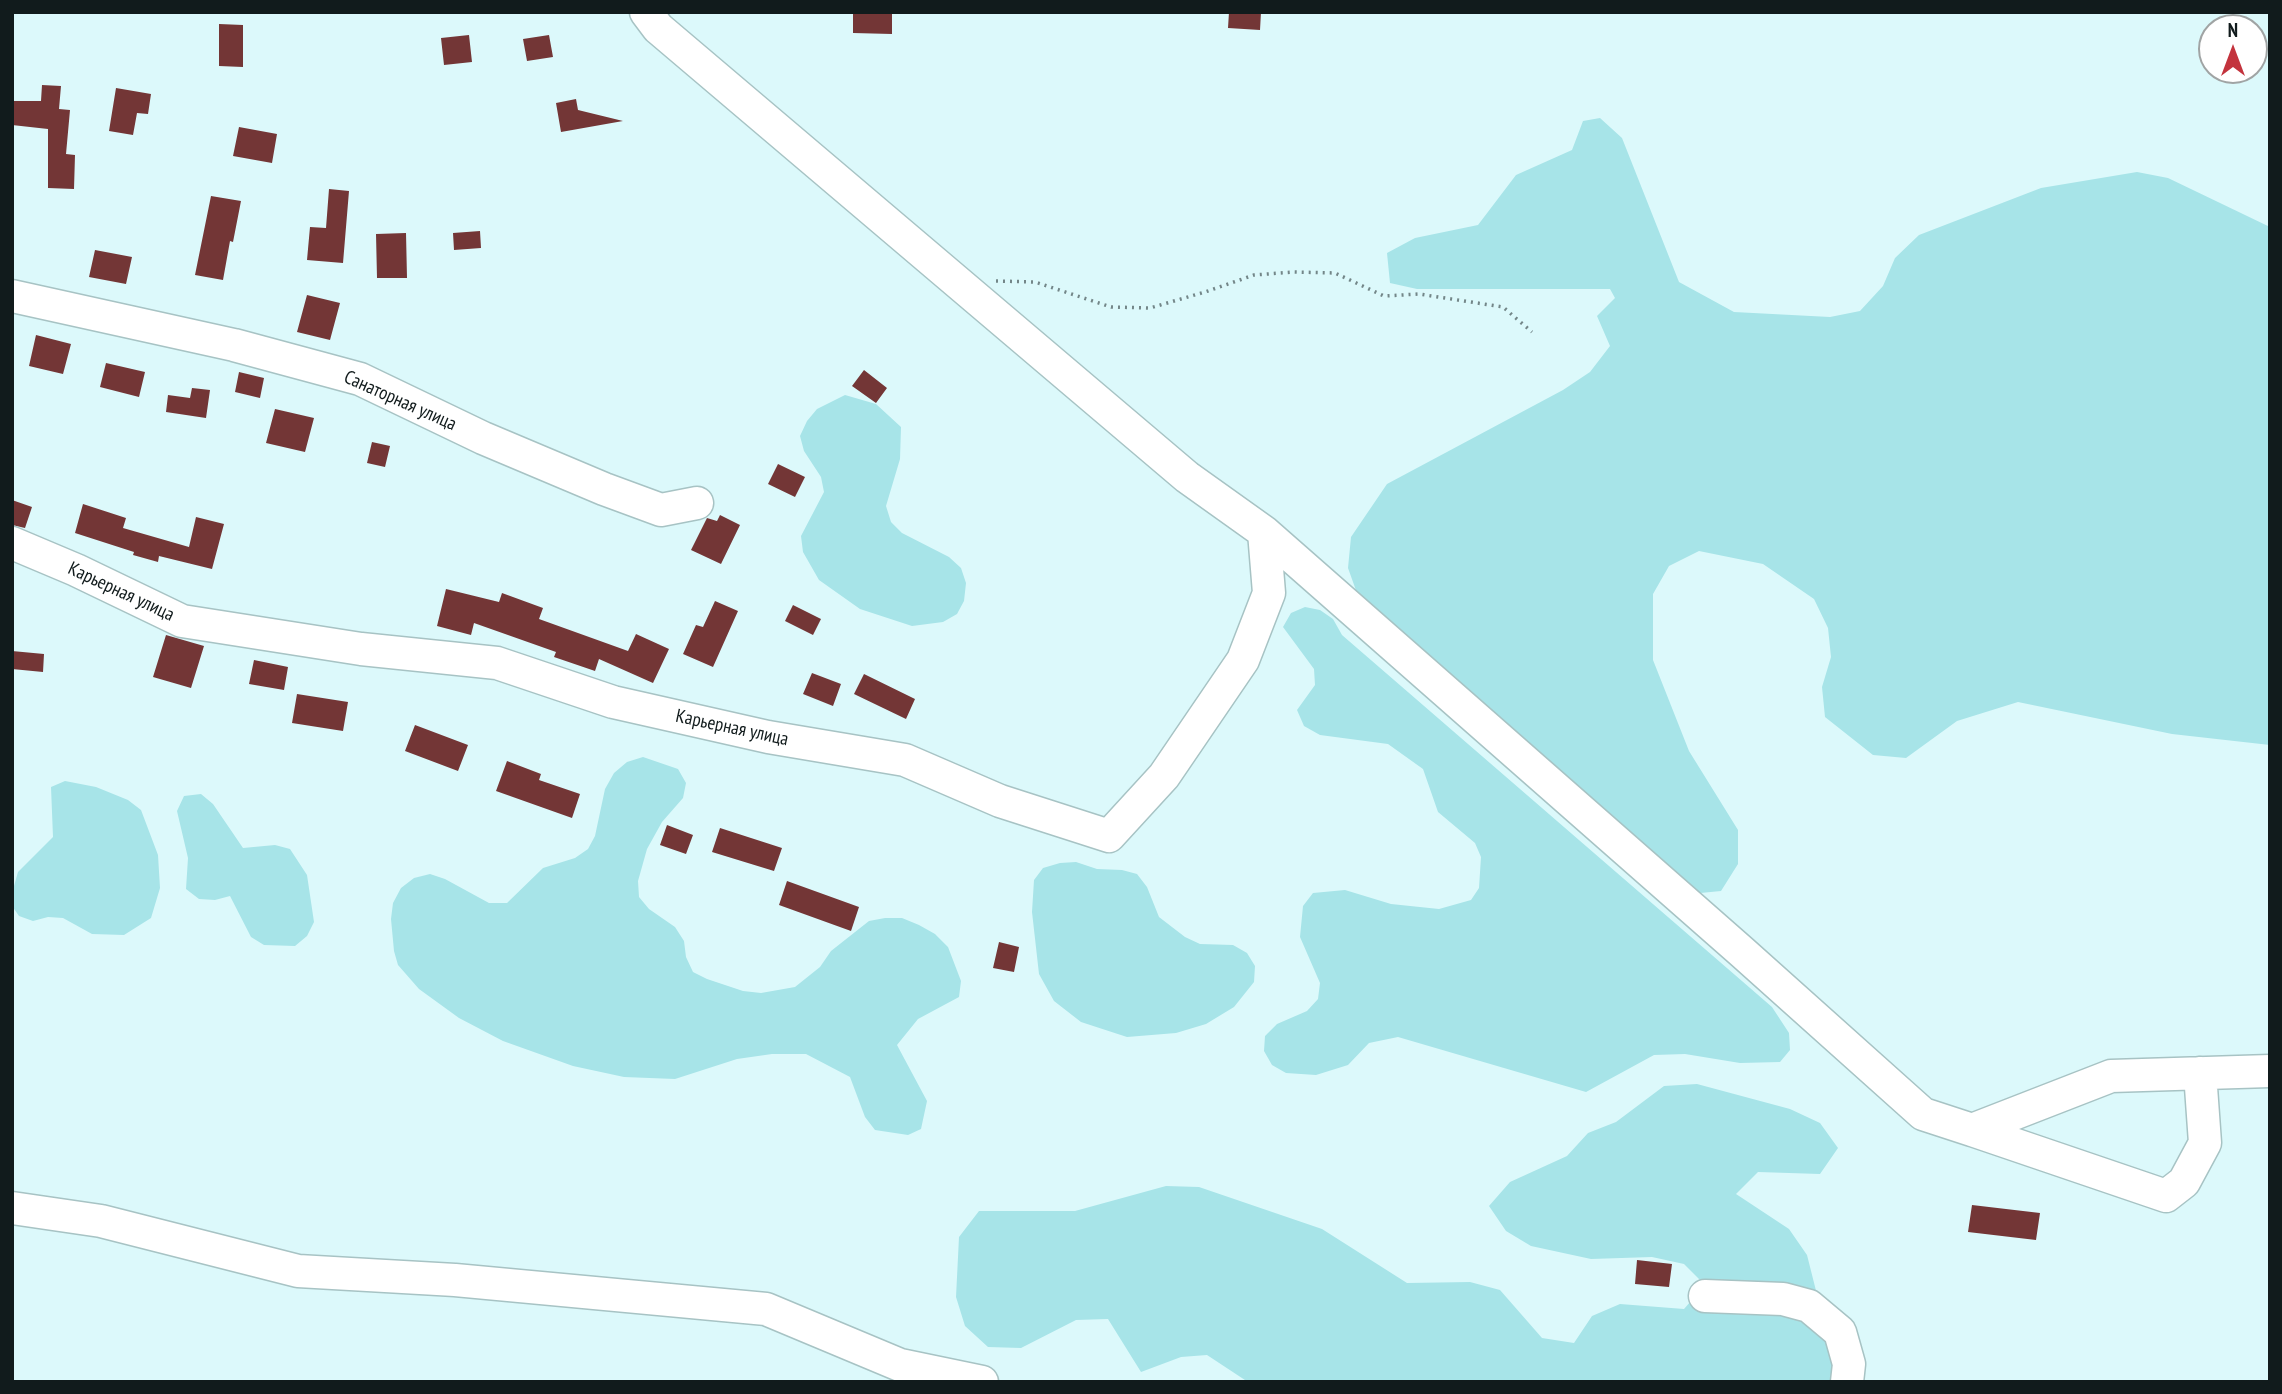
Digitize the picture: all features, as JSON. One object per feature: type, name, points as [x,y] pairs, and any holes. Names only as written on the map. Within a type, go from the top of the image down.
[{"type":"street","points":[[646,12],[657,28],[1187,477],[1264,532],[1923,1114],[2166,1196],[2184,1182],[2205,1143],[2200,1073]]},
{"type":"street","name":"Санаторная улица","points":[[12,296],[234,345],[360,379],[483,438],[661,510],[697,503]]},
{"type":"street","name":"Карьерная улица","points":[[12,544],[76,570],[182,621],[360,649],[497,663],[613,702],[768,737],[905,760],[1000,801],[1109,836],[1164,776],[1243,660],[1269,593],[1264,532]]},
{"type":"street","points":[[1972,1130],[2111,1076],[2270,1071]]},
{"type":"street","points":[[12,1208],[101,1221],[299,1271],[455,1280],[766,1309],[900,1365],[982,1382]]},
{"type":"street","points":[[1705,1296],[1783,1299],[1809,1306],[1840,1332],[1849,1364],[1847,1382]]},
{"type":"path","points":[[972,294],[986,280],[1035,282],[1111,307],[1150,308],[1254,275],[1335,273],[1384,296],[1419,294],[1503,307],[1532,332]]},
{"type":"shaded area","points":[[1600,118],[1622,138],[1679,282],[1734,312],[1830,317],[1860,311],[1883,286],[1895,258],[1919,235],[2041,188],[2137,172],[2168,178],[2270,227],[2270,745],[2172,734],[2018,702],[1957,721],[1906,758],[1873,755],[1825,717],[1822,687],[1831,657],[1828,628],[1814,599],[1763,564],[1699,551],[1669,566],[1653,594],[1653,660],[1689,751],[1738,830],[1738,864],[1721,891],[1690,894],[1358,596],[1348,568],[1351,537],[1387,484],[1563,390],[1590,372],[1610,346],[1597,316],[1615,298],[1610,289],[1417,289],[1390,283],[1387,253],[1415,238],[1478,225],[1516,175],[1572,150],[1583,121]]},
{"type":"shaded area","points":[[845,395],[876,404],[901,427],[900,459],[886,506],[891,522],[902,533],[949,557],[961,568],[966,583],[964,601],[957,614],[943,622],[912,626],[860,609],[819,580],[803,552],[801,536],[824,492],[821,477],[804,451],[800,436],[817,409]]},
{"type":"shaded area","points":[[1305,607],[1320,610],[1333,619],[1342,635],[1772,1007],[1789,1033],[1790,1050],[1780,1062],[1740,1063],[1685,1054],[1654,1055],[1586,1092],[1398,1037],[1369,1043],[1348,1065],[1316,1075],[1286,1073],[1272,1065],[1264,1051],[1265,1036],[1277,1024],[1307,1011],[1318,999],[1320,983],[1300,937],[1303,906],[1313,893],[1345,890],[1391,904],[1439,909],[1471,900],[1479,888],[1481,857],[1475,843],[1438,812],[1423,769],[1388,744],[1320,735],[1304,726],[1297,710],[1315,685],[1314,669],[1283,627],[1291,613]]},
{"type":"shaded area","points":[[643,757],[678,769],[686,783],[683,798],[662,822],[647,849],[638,881],[639,897],[649,909],[675,927],[684,941],[686,957],[693,972],[743,991],[761,993],[795,987],[820,967],[831,951],[869,921],[885,918],[902,918],[919,925],[935,934],[948,947],[961,981],[959,997],[918,1019],[897,1045],[927,1101],[921,1129],[908,1135],[875,1130],[865,1117],[850,1077],[806,1054],[772,1054],[737,1059],[675,1079],[624,1077],[573,1066],[503,1041],[459,1018],[419,989],[398,965],[391,919],[393,903],[401,888],[414,878],[430,874],[445,879],[489,903],[507,903],[543,868],[575,858],[588,849],[595,836],[605,789],[614,773],[627,762]]},
{"type":"shaded area","points":[[65,781],[96,787],[128,800],[141,810],[158,855],[160,888],[151,918],[124,935],[92,934],[63,918],[48,917],[33,921],[19,916],[12,906],[12,893],[18,872],[53,837],[51,787]]},
{"type":"shaded area","points":[[201,794],[213,804],[243,848],[275,845],[290,849],[307,875],[314,922],[307,936],[295,946],[264,945],[251,937],[230,896],[215,900],[199,899],[186,889],[188,858],[177,811],[184,796]]},
{"type":"shaded area","points":[[1076,862],[1097,869],[1122,870],[1137,874],[1147,887],[1159,917],[1185,937],[1200,944],[1233,945],[1247,953],[1255,966],[1254,982],[1234,1007],[1206,1024],[1176,1033],[1127,1037],[1081,1022],[1054,1001],[1039,974],[1032,912],[1034,880],[1043,868]]},
{"type":"shaded area","points":[[1697,1084],[1790,1109],[1820,1123],[1838,1148],[1820,1174],[1758,1172],[1736,1194],[1789,1229],[1807,1255],[1839,1382],[1248,1382],[1207,1355],[1181,1357],[1141,1372],[1108,1319],[1076,1320],[1021,1348],[988,1347],[965,1326],[956,1297],[959,1237],[979,1211],[1075,1211],[1166,1186],[1199,1187],[1322,1229],[1407,1283],[1470,1282],[1500,1290],[1542,1338],[1574,1343],[1592,1316],[1620,1304],[1684,1309],[1705,1285],[1684,1264],[1652,1257],[1591,1259],[1531,1246],[1506,1231],[1489,1206],[1510,1182],[1567,1156],[1588,1133],[1616,1122],[1664,1086]]},
{"type":"building","points":[[853,12],[892,12],[892,34],[853,33]]},
{"type":"building","points":[[1229,12],[1261,12],[1260,30],[1228,28]]},
{"type":"building","points":[[219,24],[243,25],[243,67],[219,66]]},
{"type":"building","points":[[469,35],[472,62],[444,65],[441,38]]},
{"type":"building","points":[[549,35],[553,57],[527,61],[523,39]]},
{"type":"building","points":[[42,85],[61,86],[59,109],[70,110],[66,154],[75,155],[74,189],[48,188],[48,129],[12,125],[12,101],[41,101]]},
{"type":"building","points":[[116,88],[151,94],[148,114],[137,113],[133,135],[109,131]]},
{"type":"building","points":[[576,99],[578,110],[623,121],[561,132],[556,103]]},
{"type":"building","points":[[239,127],[277,134],[272,163],[233,156]]},
{"type":"building","points":[[329,189],[349,191],[343,263],[307,260],[310,227],[326,228]]},
{"type":"building","points":[[211,196],[241,201],[223,280],[195,275]]},
{"type":"building","points":[[480,231],[481,248],[454,250],[453,233]]},
{"type":"building","points":[[406,233],[407,278],[377,278],[376,234]]},
{"type":"building","points":[[95,250],[132,257],[126,284],[89,277]]},
{"type":"building","points":[[307,295],[340,303],[330,340],[297,332]]},
{"type":"building","points":[[36,335],[71,344],[63,374],[29,366]]},
{"type":"building","points":[[106,363],[145,372],[139,397],[100,387]]},
{"type":"building","points":[[864,370],[887,388],[876,403],[852,386]]},
{"type":"building","points":[[239,372],[264,378],[260,398],[235,392]]},
{"type":"building","points":[[192,388],[210,390],[206,418],[166,412],[168,395],[190,398]]},
{"type":"building","points":[[275,409],[314,418],[305,452],[266,443]]},
{"type":"building","points":[[372,442],[390,446],[385,467],[367,463]]},
{"type":"building","points":[[778,464],[805,477],[795,497],[768,484]]},
{"type":"building","points":[[12,500],[32,507],[25,528],[12,525]]},
{"type":"building","points":[[83,504],[126,518],[123,528],[189,547],[196,517],[224,524],[212,569],[159,556],[158,562],[75,533]]},
{"type":"building","points":[[720,515],[740,525],[721,564],[691,550],[707,518],[717,521]]},
{"type":"building","points":[[446,589],[499,602],[502,593],[543,608],[539,619],[628,651],[636,634],[669,649],[653,683],[599,659],[595,671],[554,657],[556,652],[474,623],[471,635],[437,626]]},
{"type":"building","points":[[715,601],[738,611],[713,667],[683,654],[696,625],[703,627]]},
{"type":"building","points":[[793,605],[821,619],[813,635],[785,621]]},
{"type":"building","points":[[166,635],[204,646],[191,688],[153,677]]},
{"type":"building","points":[[12,651],[44,654],[43,672],[12,669]]},
{"type":"building","points":[[254,660],[288,667],[284,690],[249,684]]},
{"type":"building","points":[[812,673],[841,684],[833,706],[803,694]]},
{"type":"building","points":[[864,674],[915,699],[906,719],[854,694]]},
{"type":"building","points":[[297,694],[348,702],[343,731],[292,723]]},
{"type":"building","points":[[415,725],[468,745],[458,771],[405,751]]},
{"type":"building","points":[[507,761],[541,774],[539,780],[580,794],[572,818],[496,791]]},
{"type":"building","points":[[667,825],[693,835],[686,854],[660,845]]},
{"type":"building","points":[[720,828],[782,848],[774,871],[712,852]]},
{"type":"building","points":[[787,881],[859,907],[851,931],[779,905]]},
{"type":"building","points":[[999,942],[1019,947],[1014,972],[993,968]]},
{"type":"building","points":[[1972,1205],[2040,1213],[2036,1240],[1968,1232]]},
{"type":"building","points":[[1637,1260],[1672,1264],[1669,1287],[1635,1284]]}]
